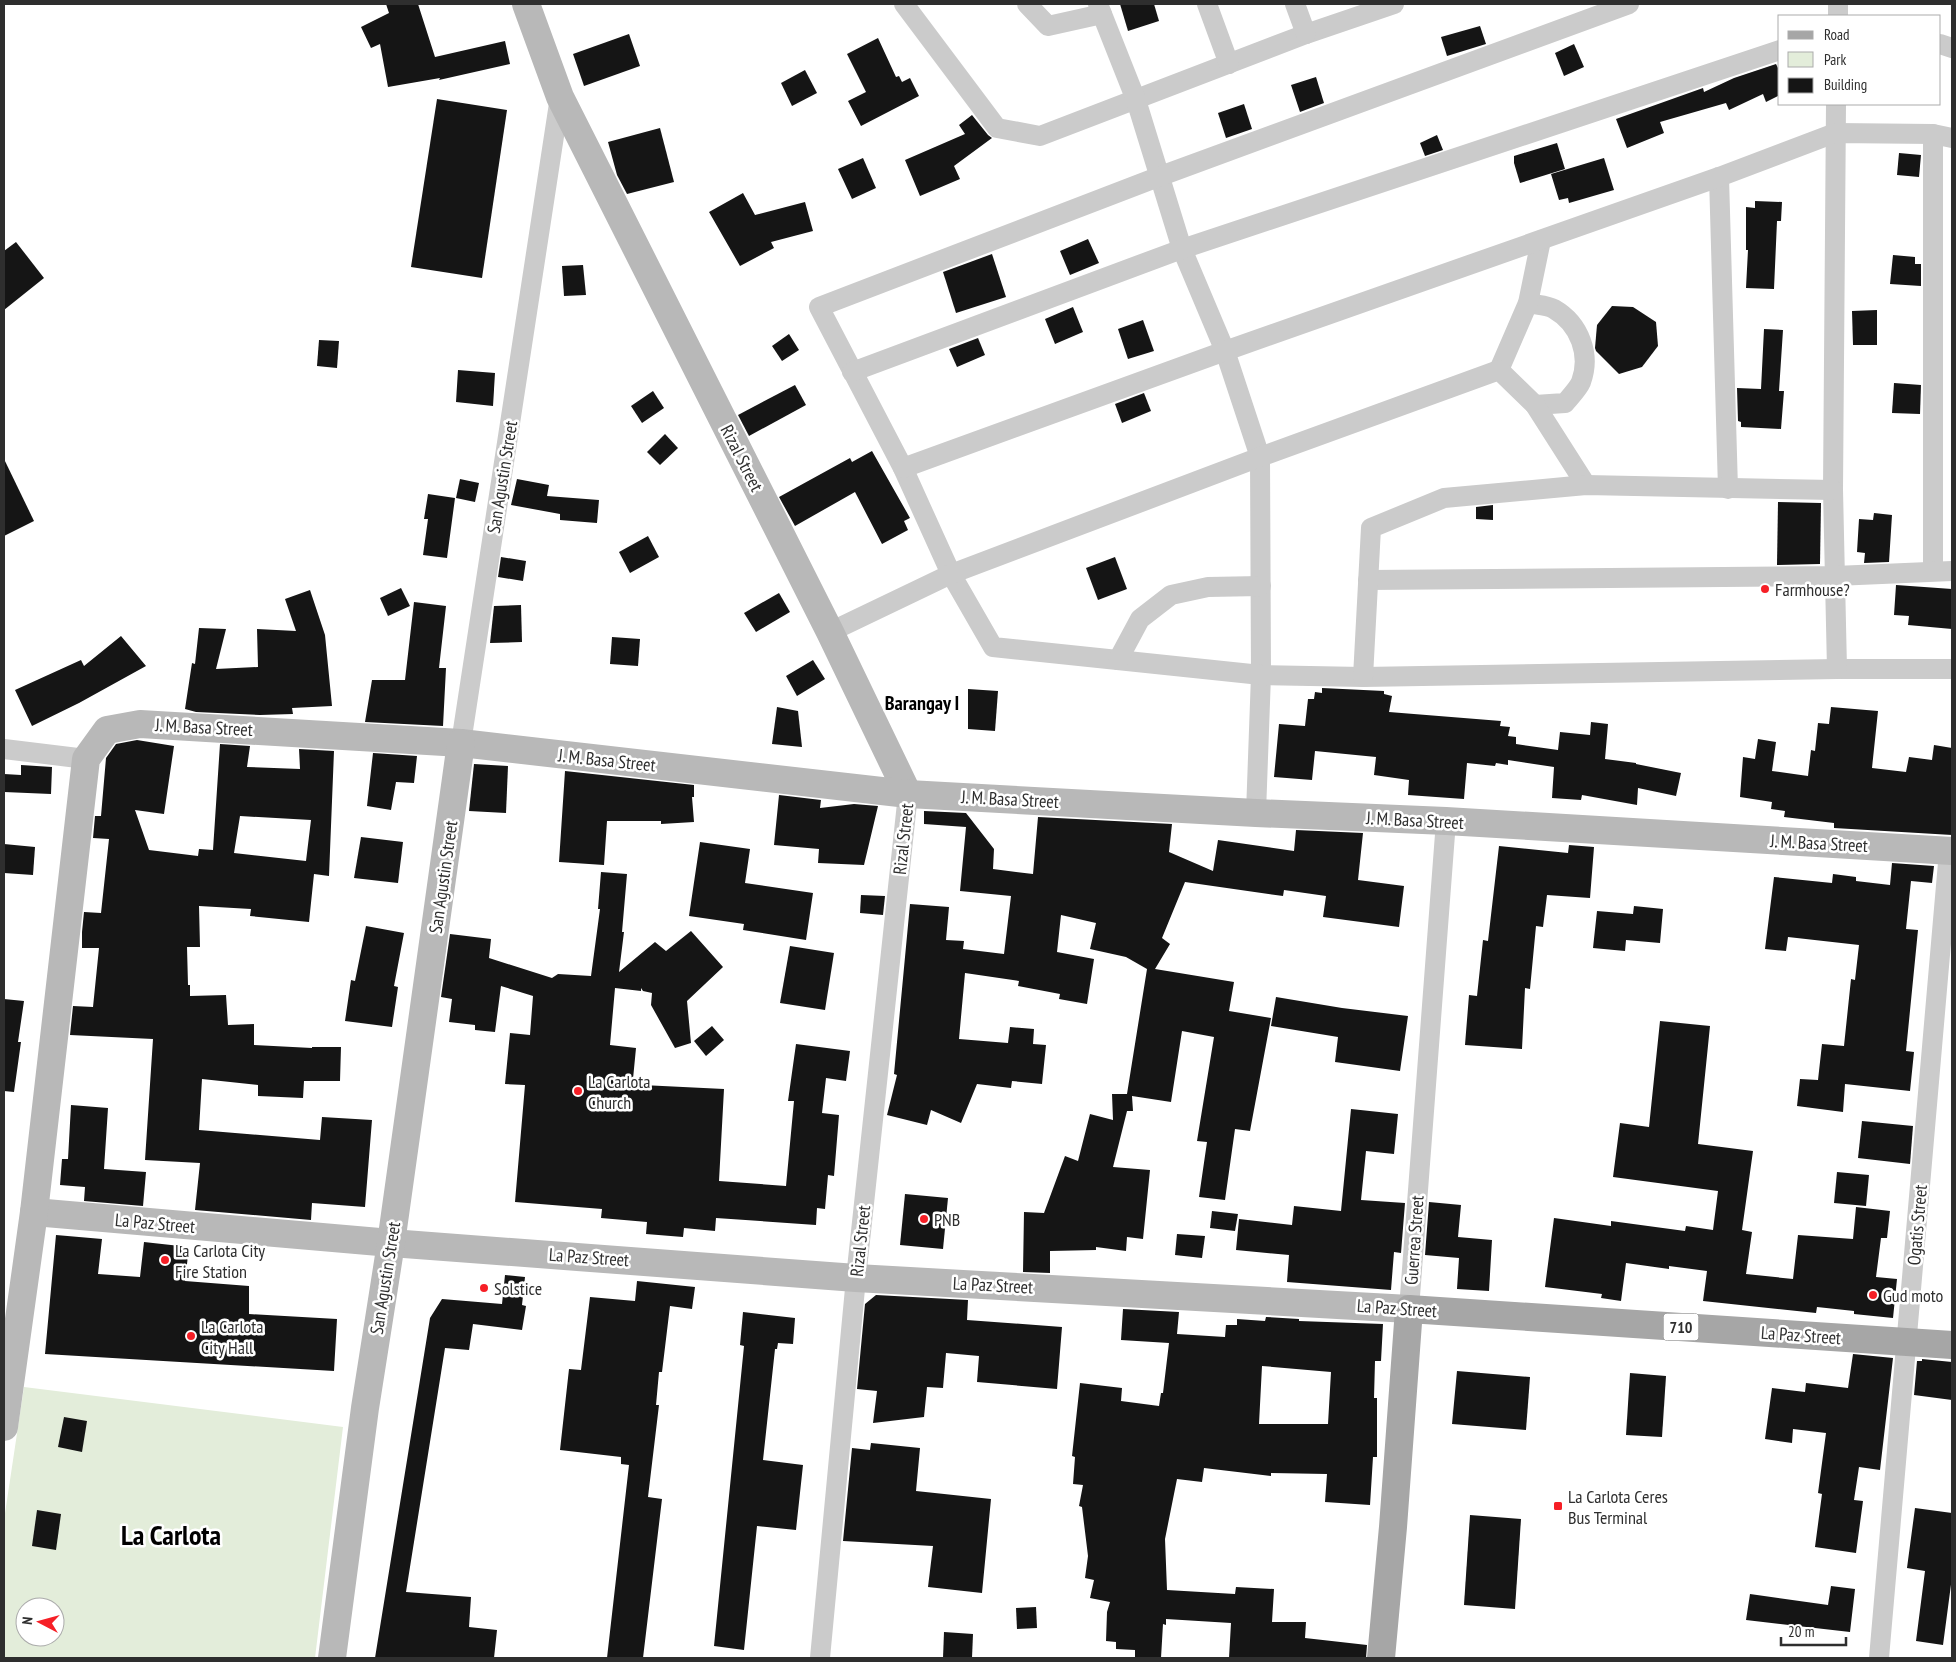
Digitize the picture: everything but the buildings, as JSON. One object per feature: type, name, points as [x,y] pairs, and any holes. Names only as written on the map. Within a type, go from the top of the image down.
[{"type":"main road","name":"La Paz Street","points":[[1409,1308],[1952,1345]]},
{"type":"main road","name":"Guerrea Street","points":[[1381,1658],[1393,1527],[1409,1308]]},
{"type":"street","name":"Rizal Street","points":[[526,4],[560,97],[830,632],[908,794],[856,1278],[820,1658]]},
{"type":"street","points":[[904,4],[998,128],[1040,136],[1306,34],[1391,4]]},
{"type":"street","points":[[1027,4],[1048,26],[1100,9],[1136,100],[1158,177],[1182,249],[1224,351],[1260,457],[1261,676],[1256,813]]},
{"type":"street","points":[[1207,4],[1229,64]]},
{"type":"street","points":[[1295,4],[1306,34]]},
{"type":"street","points":[[1629,4],[1158,177],[819,306],[903,468],[951,574],[993,647],[1261,676],[1952,669]]},
{"type":"street","points":[[852,372],[1182,249],[1778,51]]},
{"type":"street","name":"San Agustin Street","points":[[332,1658],[365,1408],[391,1243],[462,743],[560,97]]},
{"type":"street","points":[[1836,105],[1833,490],[1836,576],[1836,669]]},
{"type":"street","points":[[903,468],[1224,351],[1719,177],[1835,133],[1943,136],[1943,571],[1836,576],[1368,580]]},
{"type":"street","points":[[1719,177],[1728,489]]},
{"type":"street","points":[[830,632],[951,574],[1260,457],[1499,370],[1528,303],[1541,240]]},
{"type":"street","points":[[1528,303],[1554,308],[1571,324],[1583,342],[1586,361],[1580,384],[1565,403],[1535,405]]},
{"type":"street","points":[[1499,370],[1535,405],[1586,485]]},
{"type":"street","points":[[1363,676],[1371,528],[1444,498],[1586,485],[1833,490]]},
{"type":"street","points":[[1118,660],[1140,619],[1171,595],[1208,587],[1261,586]]},
{"type":"street","name":"J. M. Basa Street","points":[[86,759],[107,730],[140,724],[462,743],[908,794],[1256,813],[1446,821],[1951,851]]},
{"type":"street","points":[[4,749],[86,759],[34,1212],[4,1427]]},
{"type":"street","name":"Guerrea Street","points":[[1409,1308],[1446,821]]},
{"type":"street","name":"Ogatis Street","points":[[1878,1658],[1951,851]]},
{"type":"street","name":"La Paz Street","points":[[34,1212],[391,1243],[856,1278],[1409,1308]]},
{"type":"green space","points":[[24,1387],[343,1427],[315,1658],[4,1658],[4,1520]]},
{"type":"place","name":"Farmhouse?","points":[[1765,589]]},
{"type":"place","name":"La Carlota Church","points":[[578,1091]]},
{"type":"place","name":"PNB","points":[[924,1219]]},
{"type":"place","name":"La Carlota City Fire Station","points":[[165,1260]]},
{"type":"place","name":"Solstice","points":[[484,1288]]},
{"type":"place","name":"Gud moto","points":[[1873,1295]]},
{"type":"place","name":"La Carlota City Hall","points":[[191,1336]]},
{"type":"place","name":"La Carlota Ceres Bus Terminal","points":[[1558,1506]]},
{"type":"district","name":"Barangay I","points":[[922,703]]},
{"type":"district","name":"La Carlota","points":[[171,1534]]}]
